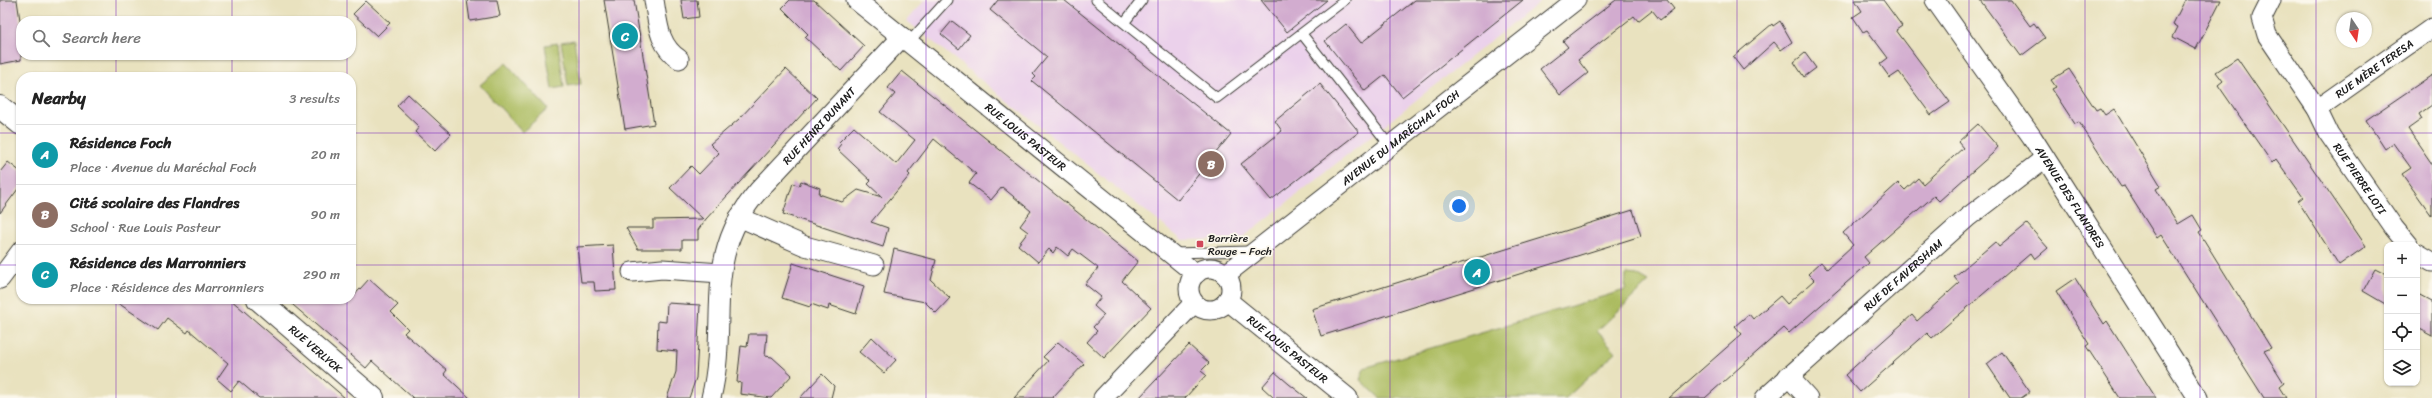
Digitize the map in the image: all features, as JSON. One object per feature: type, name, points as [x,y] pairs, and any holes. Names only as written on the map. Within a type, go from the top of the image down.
[{"type":"street","points":[[654,0],[662,40],[669,52],[679,59]]},
{"type":"street","name":"RUE LOUIS PASTEUR","points":[[856,0],[1196,274]]},
{"type":"street","name":"AVENUE DU MARÉCHAL FOCH","points":[[1224,275],[1576,0]]},
{"type":"street","name":"AVENUE DES FLANDRES","points":[[1935,0],[2045,158],[2198,398]]},
{"type":"street","name":"RUE PIERRE LOTI","points":[[2271,0],[2262,18],[2264,31],[2317,109],[2329,134],[2394,228],[2406,242]]},
{"type":"street","name":"RUE MÈRE TERESA","points":[[2317,109],[2432,28]]},
{"type":"street","name":"RUE HENRI DUNANT","points":[[711,398],[719,356],[721,272],[726,247],[739,218],[759,190],[905,39]]},
{"type":"street","points":[[0,107],[16,120]]},
{"type":"street","name":"RUE DE FAVERSHAM","points":[[1765,398],[1968,217],[2045,158]]},
{"type":"street","points":[[739,218],[805,246],[874,265]]},
{"type":"street","points":[[2420,255],[2432,262]]},
{"type":"street","points":[[0,279],[16,258]]},
{"type":"street","points":[[632,272],[662,269],[721,272]]},
{"type":"street","points":[[1209,269],[1216,270],[1224,275],[1230,287],[1227,300],[1213,310],[1202,309],[1194,303],[1189,290],[1191,280],[1196,274],[1209,269]]},
{"type":"street","name":"RUE LOUIS PASTEUR","points":[[1227,300],[1348,398]]},
{"type":"street","points":[[1103,398],[1194,303]]},
{"type":"street","name":"RUE VERLYCK","points":[[264,304],[373,398]]},
{"type":"street","points":[[1788,376],[1808,398]]},
{"type":"lane","points":[[905,39],[946,0]]},
{"type":"lane","points":[[1096,0],[1217,98],[1345,0]]},
{"type":"lane","points":[[1124,23],[1142,0]]},
{"type":"lane","points":[[1302,34],[1390,146]]},
{"type":"lane","points":[[1171,253],[1255,251]]},
{"type":"shaded area","points":[[925,0],[1542,0],[1241,239],[1182,240],[907,21]]},
{"type":"green space","points":[[574,40],[581,84],[568,86],[561,42]]},
{"type":"green space","points":[[558,43],[564,87],[552,89],[545,45]]},
{"type":"green space","points":[[506,63],[548,109],[522,132],[480,85]]},
{"type":"green space","points":[[1626,274],[1637,275],[1649,282],[1597,331],[1616,352],[1566,398],[1380,398],[1360,380],[1364,368],[1625,290]]},
{"type":"building","points":[[0,0],[17,0],[19,16],[16,16],[16,60],[21,60],[0,64]]},
{"type":"building","points":[[467,0],[497,0],[500,16],[470,21]]},
{"type":"building","points":[[604,0],[634,0],[654,124],[625,129]]},
{"type":"building","points":[[681,0],[697,0],[699,17],[684,19]]},
{"type":"building","points":[[790,0],[814,0],[864,46],[841,71],[805,37],[808,34],[782,8]]},
{"type":"building","points":[[998,0],[1064,0],[1231,134],[1178,200],[1032,81],[1036,77],[1033,74],[1047,57],[990,10]]},
{"type":"building","points":[[1261,0],[1327,0],[1287,32]]},
{"type":"building","points":[[1415,0],[1523,0],[1402,97],[1385,75],[1365,91],[1325,41],[1346,24],[1361,43]]},
{"type":"building","points":[[1616,0],[1667,0],[1674,9],[1660,20],[1652,10],[1638,21],[1634,16],[1578,60],[1588,73],[1560,95],[1540,69],[1568,47],[1563,41]]},
{"type":"building","points":[[1855,0],[1883,0],[1902,26],[1896,30],[1950,102],[1931,115],[1899,72],[1890,78],[1880,64],[1888,58],[1867,30],[1863,32],[1853,17],[1862,11]]},
{"type":"building","points":[[1980,0],[2011,0],[2030,26],[2034,23],[2045,38],[2021,56]]},
{"type":"building","points":[[2185,0],[2221,0],[2196,49],[2173,37],[2178,27],[2173,24]]},
{"type":"building","points":[[366,1],[390,23],[377,36],[353,14]]},
{"type":"building","points":[[952,21],[970,35],[959,49],[941,34]]},
{"type":"building","points":[[1780,21],[1792,42],[1781,50],[1774,42],[1743,70],[1733,57],[1772,24],[1773,26]]},
{"type":"building","points":[[1805,53],[1816,68],[1804,77],[1794,62]]},
{"type":"building","points":[[2237,58],[2366,246],[2339,265],[2298,201],[2303,197],[2276,159],[2272,163],[2218,85],[2223,81],[2216,72]]},
{"type":"building","points":[[786,69],[817,98],[706,219],[698,230],[698,240],[682,240],[682,249],[638,249],[626,228],[653,228],[653,220],[703,219],[670,188],[691,166],[699,174],[719,153],[710,144],[739,119]]},
{"type":"building","points":[[2069,69],[2096,110],[2100,108],[2105,115],[2114,109],[2161,186],[2156,189],[2178,224],[2193,215],[2202,230],[2199,232],[2271,348],[2264,351],[2284,383],[2279,387],[2286,398],[2264,398],[2161,235],[2157,238],[2124,186],[2121,187],[2079,122],[2075,124],[2052,89],[2056,87],[2051,80]]},
{"type":"building","points":[[902,71],[1138,261],[1122,281],[1151,308],[1104,358],[1087,342],[1097,331],[1093,327],[1104,315],[1094,306],[1101,297],[1085,284],[1098,268],[1073,249],[1068,256],[1057,247],[1053,253],[1049,249],[1038,262],[1018,245],[1028,232],[1020,226],[1031,211],[1002,187],[991,200],[969,183],[976,174],[934,139],[908,173],[910,175],[871,222],[888,228],[883,247],[783,214],[793,183],[799,186],[801,181],[820,188],[819,194],[842,202],[858,190],[882,197],[868,184],[871,181],[837,149],[841,144],[839,142],[854,127],[896,164],[915,140],[880,112],[895,94],[888,88]]},
{"type":"building","points":[[2432,75],[2432,105],[2419,114],[2422,119],[2408,129],[2432,164],[2432,216],[2402,174],[2411,168],[2393,143],[2385,149],[2366,120]]},
{"type":"building","points":[[1320,84],[1359,132],[1271,200],[1241,164],[1282,131],[1275,121]]},
{"type":"building","points":[[408,94],[451,134],[435,151],[415,132],[419,127],[397,106]]},
{"type":"building","points":[[1978,124],[1998,147],[1939,201],[1934,196],[1864,257],[1869,263],[1789,333],[1784,328],[1705,398],[1669,398],[1742,334],[1735,326],[1749,314],[1753,319],[1780,296],[1787,304],[1814,280],[1808,274],[1821,262],[1827,269],[1853,245],[1843,233],[1898,183],[1905,190],[1918,178],[1923,184],[1963,148],[1958,142]]},
{"type":"building","points":[[8,162],[16,168],[16,192],[0,213],[0,172]]},
{"type":"building","points":[[1633,210],[1641,236],[1321,336],[1312,309]]},
{"type":"building","points":[[2027,224],[2048,248],[2035,259],[2031,253],[1932,338],[1927,333],[1860,392],[1845,375],[1912,315],[1917,321],[1959,283],[1954,277],[1995,242],[1999,247]]},
{"type":"building","points":[[613,245],[616,290],[595,291],[594,282],[581,282],[577,247]]},
{"type":"building","points":[[894,249],[936,260],[931,280],[950,298],[936,313],[925,302],[884,294]]},
{"type":"building","points":[[793,263],[864,286],[856,314],[829,305],[828,310],[811,304],[810,307],[782,298]]},
{"type":"building","points":[[2375,269],[2384,274],[2384,303],[2363,291]]},
{"type":"building","points":[[2075,278],[2104,324],[2107,321],[2156,398],[2120,398],[2086,346],[2089,344],[2056,291]]},
{"type":"building","points":[[369,279],[398,305],[391,312],[408,329],[404,333],[447,370],[444,374],[470,398],[413,398],[372,361],[366,368],[292,304],[356,304],[356,293]]},
{"type":"building","points":[[2420,295],[2432,301],[2432,336],[2420,330]]},
{"type":"building","points":[[667,303],[700,305],[696,378],[689,398],[667,398],[676,372],[677,351],[657,349],[658,321],[666,322]]},
{"type":"building","points":[[119,304],[236,304],[345,398],[259,398],[239,381],[231,391],[217,379],[228,363],[189,330],[187,333],[167,318],[158,330]]},
{"type":"building","points":[[749,334],[767,334],[765,356],[772,357],[792,375],[771,398],[740,394],[741,383],[737,382],[741,346],[747,347]]},
{"type":"building","points":[[872,337],[896,360],[884,373],[859,352]]},
{"type":"building","points":[[1058,342],[1084,364],[1052,398],[1014,398],[1048,361],[1043,357]]},
{"type":"building","points":[[1189,345],[1209,363],[1201,371],[1206,375],[1185,398],[1139,398]]},
{"type":"building","points":[[2002,352],[2030,392],[2021,398],[2010,398],[1987,364]]},
{"type":"building","points":[[1275,372],[1307,398],[1274,398],[1262,387]]},
{"type":"building","points":[[822,374],[834,386],[831,398],[800,398]]},
{"type":"place","name":"Résidence des Marronniers","points":[[625,36]]},
{"type":"place","name":"Cité scolaire des Flandres","points":[[1211,164]]},
{"type":"place","name":"Barrière Rouge – Foch","points":[[1200,244]]},
{"type":"place","name":"Résidence Foch","points":[[1477,272]]}]
